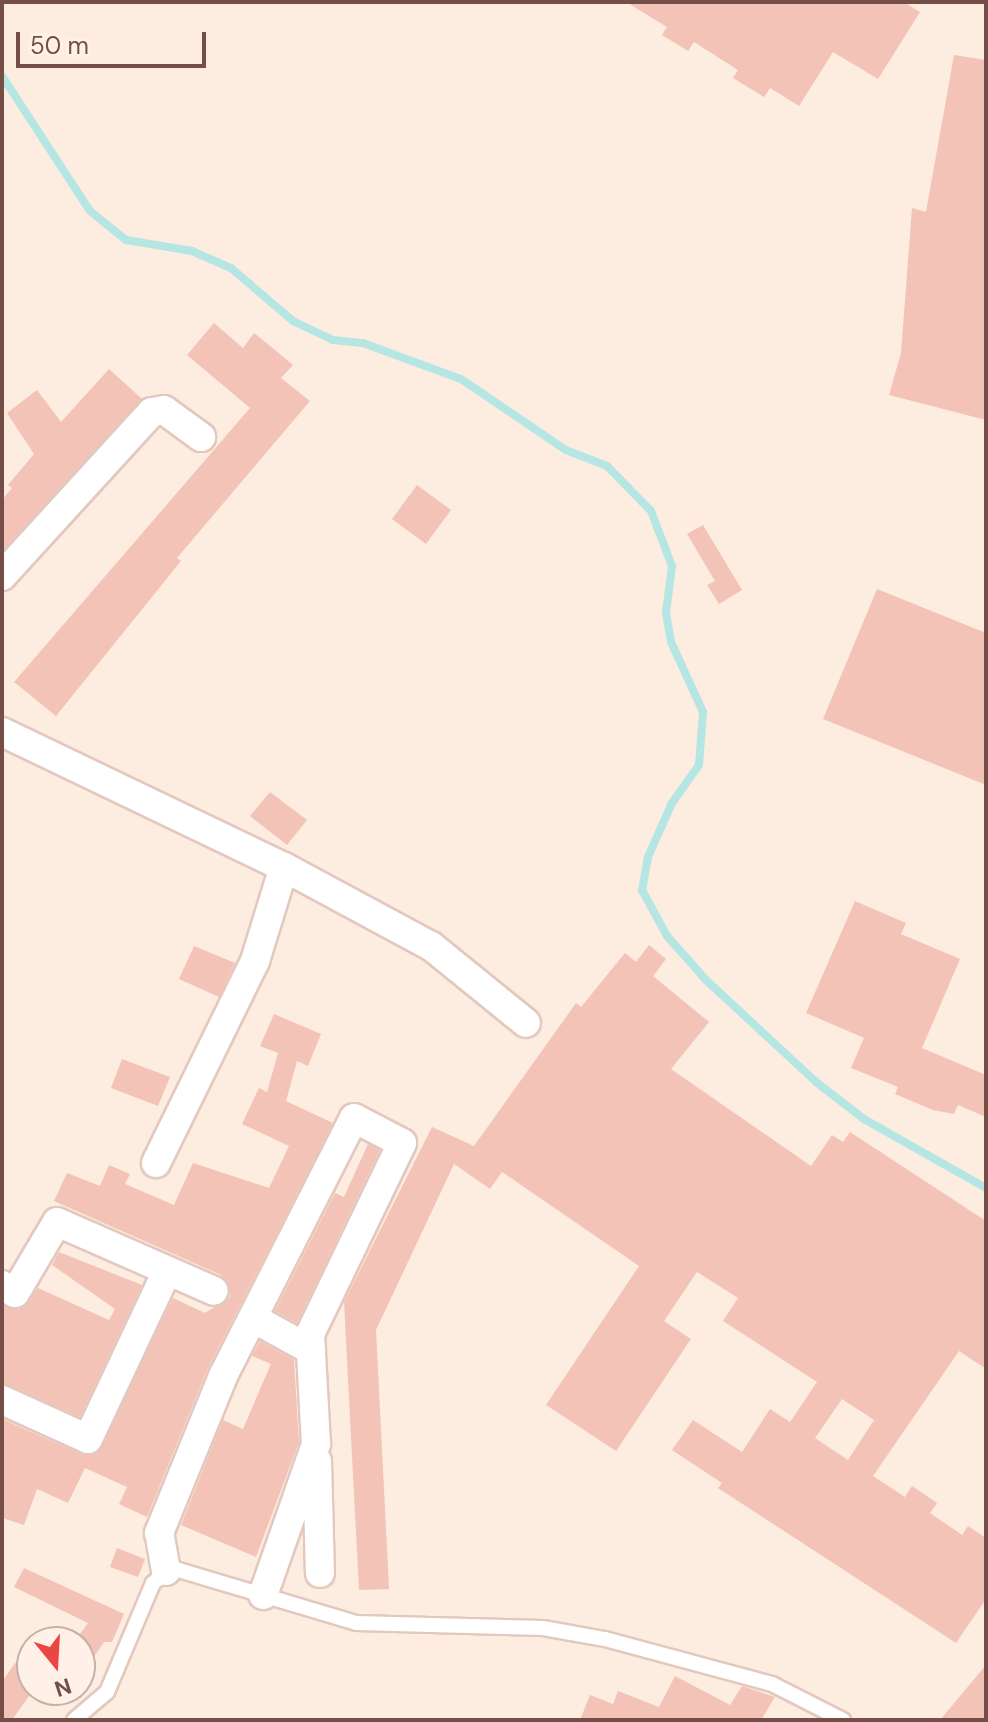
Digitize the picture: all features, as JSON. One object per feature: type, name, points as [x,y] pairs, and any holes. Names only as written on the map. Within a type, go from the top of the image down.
[{"type":"street","points":[[2,576],[152,412],[164,410],[201,437]]},
{"type":"street","points":[[2,732],[284,867],[431,946],[526,1023]]},
{"type":"street","points":[[156,1163],[255,961],[284,867]]},
{"type":"street","points":[[166,1571],[159,1533],[253,1318],[354,1118],[402,1143],[310,1334],[320,1573]]},
{"type":"street","points":[[2,1285],[15,1293],[57,1222],[214,1291]]},
{"type":"street","points":[[2,1400],[88,1439],[167,1271]]},
{"type":"street","points":[[253,1318],[311,1350]]},
{"type":"street","points":[[263,1595],[316,1444]]},
{"type":"lane","points":[[74,1720],[107,1692],[153,1583],[166,1571],[188,1570],[356,1623],[543,1628],[605,1639],[772,1684],[843,1720]]},
{"type":"building","points":[[626,2],[904,2],[920,12],[878,79],[833,52],[799,106],[770,88],[764,97],[733,78],[738,70],[694,42],[688,51],[662,35],[667,27]]},
{"type":"building","points":[[954,55],[986,60],[986,420],[889,395],[901,353],[912,208],[926,212]]},
{"type":"building","points":[[214,323],[243,348],[254,333],[269,345],[293,365],[281,378],[310,401],[177,558],[181,561],[56,716],[14,682],[250,408],[187,355]]},
{"type":"building","points":[[109,369],[142,399],[2,551],[2,500],[12,488],[8,485],[34,454],[7,413],[37,390],[61,422]]},
{"type":"building","points":[[417,485],[451,510],[426,544],[392,519]]},
{"type":"building","points":[[703,525],[742,590],[719,604],[707,585],[715,581],[687,534]]},
{"type":"building","points":[[877,589],[986,633],[986,785],[823,719]]},
{"type":"building","points":[[270,792],[307,820],[287,845],[250,816]]},
{"type":"building","points":[[855,901],[906,923],[901,934],[960,959],[922,1048],[986,1075],[986,1117],[958,1105],[954,1114],[933,1110],[895,1094],[898,1087],[851,1068],[864,1038],[806,1013]]},
{"type":"building","points":[[649,945],[666,959],[653,976],[709,1022],[671,1069],[811,1166],[832,1135],[843,1142],[850,1132],[986,1221],[986,1369],[959,1351],[873,1476],[905,1497],[912,1486],[937,1503],[930,1513],[962,1535],[968,1526],[986,1538],[986,1599],[956,1643],[718,1488],[722,1483],[672,1450],[693,1420],[742,1452],[770,1409],[790,1422],[817,1382],[723,1321],[738,1298],[697,1272],[664,1321],[691,1339],[616,1451],[546,1405],[639,1266],[502,1172],[490,1189],[454,1164],[376,1330],[389,1589],[359,1590],[344,1302],[432,1127],[474,1146],[576,1003],[581,1007],[625,953],[636,962]],"holes":[[[842,1399],[874,1420],[848,1460],[815,1438]]]},
{"type":"building","points":[[194,946],[235,963],[219,997],[179,979]]},
{"type":"building","points":[[274,1014],[321,1034],[308,1066],[297,1061],[286,1101],[333,1123],[208,1368],[147,1517],[119,1504],[127,1487],[85,1468],[68,1503],[37,1489],[24,1525],[2,1518],[2,1419],[81,1454],[97,1453],[173,1298],[205,1313],[230,1297],[228,1282],[221,1275],[54,1201],[67,1173],[100,1186],[109,1165],[130,1174],[125,1184],[174,1205],[193,1163],[269,1188],[289,1146],[242,1124],[259,1088],[267,1092],[278,1053],[260,1046]]},
{"type":"building","points":[[122,1059],[170,1077],[158,1106],[111,1088]]},
{"type":"building","points":[[368,1144],[380,1150],[297,1323],[275,1311],[335,1193],[344,1197]]},
{"type":"building","points":[[59,1252],[142,1285],[80,1417],[2,1383],[2,1305],[23,1308],[38,1288],[109,1320],[115,1309],[52,1265]]},
{"type":"building","points":[[260,1341],[294,1360],[299,1442],[256,1557],[181,1525],[223,1420],[243,1429],[271,1364],[252,1356]]},
{"type":"building","points":[[117,1548],[145,1559],[138,1577],[110,1567]]},
{"type":"building","points":[[24,1568],[124,1614],[112,1642],[104,1642],[96,1654],[96,1626],[86,1626],[88,1623],[14,1587]]},
{"type":"building","points":[[16,1664],[16,1706],[22,1706],[12,1720],[2,1720],[2,1682]]},
{"type":"building","points":[[986,1665],[986,1720],[940,1720]]},
{"type":"building","points":[[675,1676],[730,1705],[742,1686],[775,1697],[761,1720],[580,1720],[590,1695],[613,1704],[618,1691],[659,1707]]},
{"type":"waterway","points":[[2,76],[90,211],[126,240],[192,251],[231,268],[293,321],[333,340],[363,343],[461,379],[566,450],[607,466],[651,511],[672,566],[666,613],[671,642],[703,712],[699,765],[672,803],[648,857],[642,890],[667,936],[706,980],[816,1082],[864,1119],[986,1188]]}]
